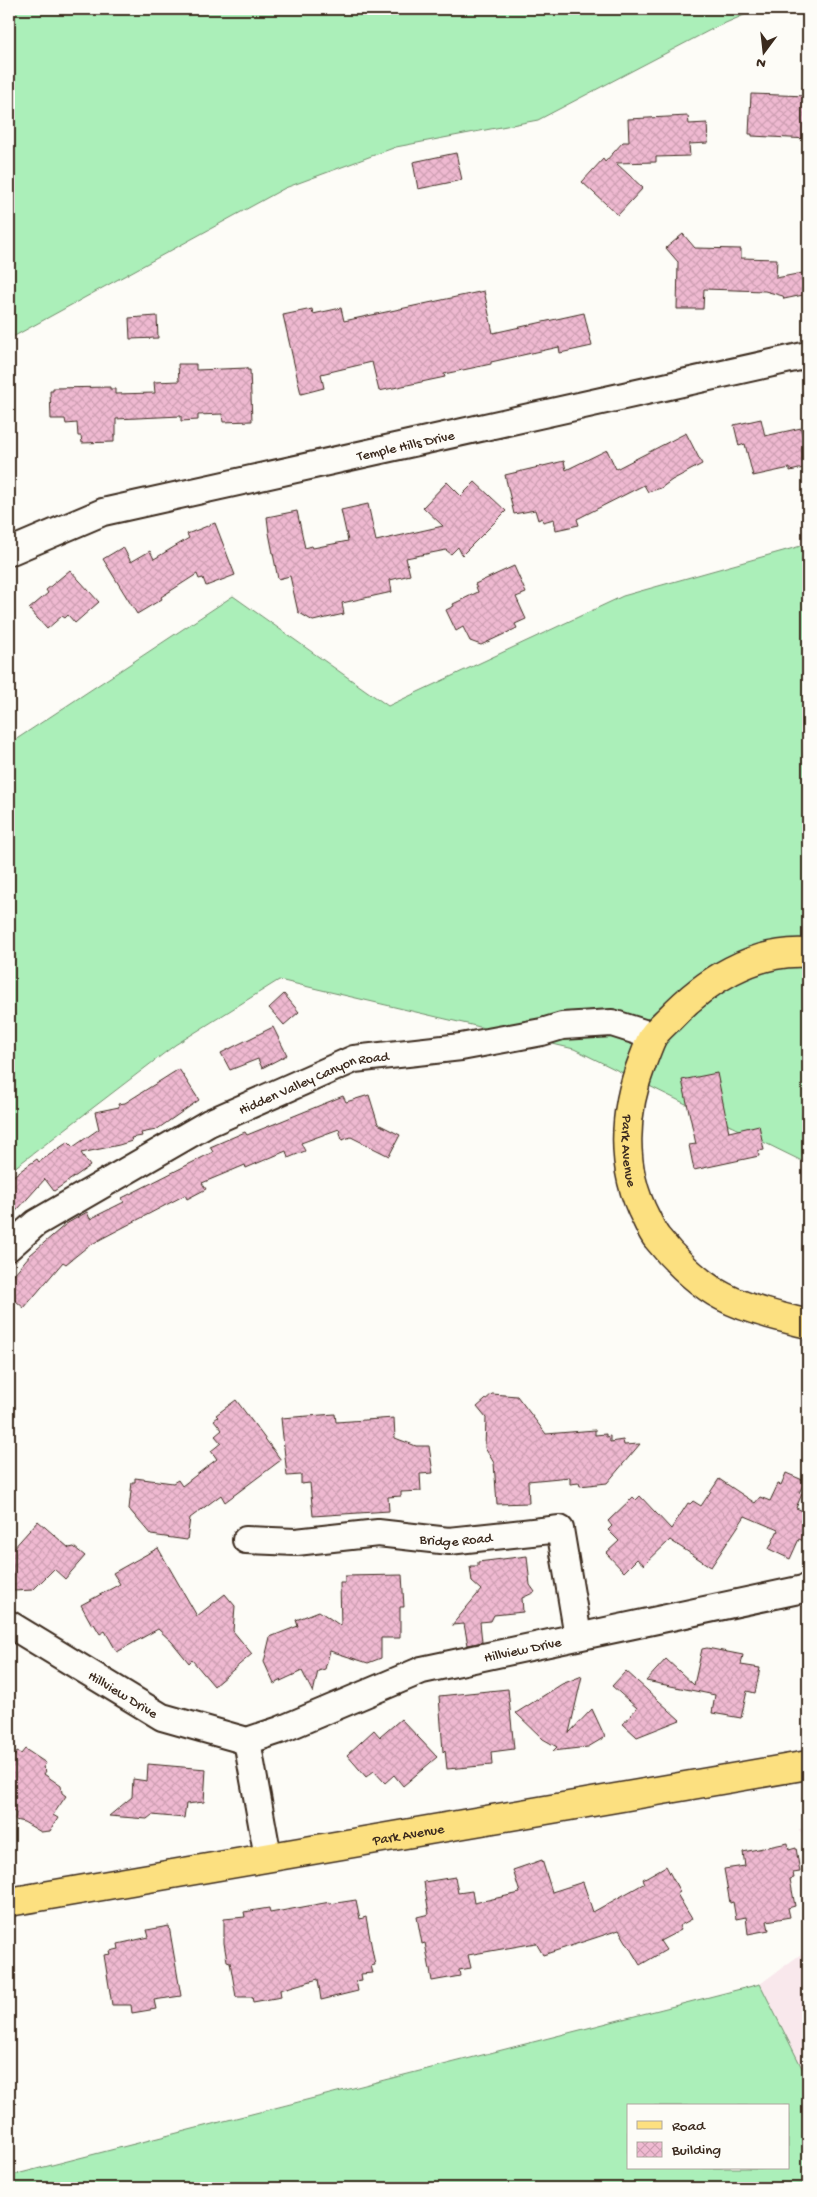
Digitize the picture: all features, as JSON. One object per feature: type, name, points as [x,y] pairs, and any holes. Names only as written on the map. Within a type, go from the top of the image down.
[{"type":"main road","name":"Park Avenue","points":[[808,953],[798,952],[762,958],[727,973],[685,1002],[653,1036],[633,1085],[627,1127],[628,1167],[637,1201],[656,1237],[682,1265],[715,1292],[751,1308],[808,1324]]},
{"type":"main road","name":"Park Avenue","points":[[9,1902],[808,1765]]},
{"type":"street","name":"Temple Hills Drive","points":[[9,552],[103,512],[808,356]]},
{"type":"street","name":"Hidden Valley Canyon Road","points":[[9,1247],[36,1223],[209,1123],[354,1059],[461,1047],[542,1032],[562,1026],[612,1023],[653,1036]]},
{"type":"street","name":"Bridge Road","points":[[246,1540],[296,1542],[378,1533],[449,1541],[560,1529],[578,1636]]},
{"type":"street","name":"Hillview Drive","points":[[9,1624],[162,1717],[247,1741],[280,1730],[422,1670],[808,1588]]},
{"type":"street","points":[[247,1741],[268,1857]]},
{"type":"shaded area","points":[[808,1828],[808,1852],[799,1829]]},
{"type":"shaded area","points":[[808,1936],[808,2080],[760,1984],[801,1954]]},
{"type":"green space","points":[[9,9],[758,9],[714,28],[538,120],[396,147],[285,188],[9,339]]},
{"type":"green space","points":[[808,544],[808,1164],[574,1049],[279,980],[175,1045],[9,1172],[9,744],[233,596],[388,706],[623,596]]},
{"type":"green space","points":[[760,1984],[808,2080],[808,2188],[9,2188],[9,2176]]},
{"type":"building","points":[[751,94],[808,96],[808,139],[752,136],[752,134],[749,134]]},
{"type":"building","points":[[688,116],[689,124],[707,123],[708,143],[689,144],[690,156],[656,157],[656,162],[616,163],[643,188],[618,215],[582,182],[603,159],[605,162],[623,142],[629,142],[628,119]]},
{"type":"building","points":[[456,153],[462,180],[418,189],[413,162]]},
{"type":"building","points":[[683,234],[695,248],[741,249],[741,258],[777,259],[776,278],[808,272],[808,294],[784,299],[783,296],[765,291],[704,289],[703,309],[677,309],[678,262],[666,248]]},
{"type":"building","points":[[484,291],[493,333],[584,313],[592,346],[560,353],[559,347],[444,374],[445,377],[379,391],[372,362],[321,374],[324,388],[301,394],[283,315],[312,309],[313,314],[341,308],[344,321]]},
{"type":"building","points":[[157,316],[158,338],[130,339],[129,318]]},
{"type":"building","points":[[178,364],[196,364],[196,370],[247,368],[247,370],[250,370],[252,421],[223,422],[222,414],[198,415],[198,420],[181,421],[181,416],[116,419],[114,442],[82,443],[81,436],[78,436],[77,423],[66,424],[65,419],[51,419],[50,391],[53,391],[53,388],[110,387],[110,389],[115,389],[115,394],[155,393],[154,382],[179,381]]},
{"type":"building","points":[[761,419],[765,436],[801,428],[808,467],[790,471],[790,468],[753,476],[745,444],[739,446],[734,425]]},
{"type":"building","points":[[686,433],[702,464],[661,488],[648,492],[644,485],[577,519],[579,525],[556,530],[554,519],[543,522],[542,518],[538,520],[535,510],[514,514],[505,475],[564,461],[566,470],[607,450],[616,469]]},
{"type":"building","points":[[447,482],[461,496],[475,482],[506,511],[462,555],[458,547],[451,554],[446,550],[406,558],[410,575],[390,580],[392,592],[342,603],[344,614],[313,621],[298,612],[290,576],[278,579],[267,517],[297,511],[305,548],[312,546],[313,548],[348,541],[341,510],[368,504],[376,541],[443,526],[423,507]]},
{"type":"building","points":[[215,523],[235,575],[206,586],[203,578],[199,579],[197,574],[137,614],[103,559],[123,547],[131,562],[150,551],[154,559],[189,538],[187,534]]},
{"type":"building","points":[[514,566],[526,593],[516,597],[526,619],[515,624],[517,628],[481,645],[470,641],[463,627],[456,631],[446,610],[454,606],[453,604],[478,592],[475,584]]},
{"type":"building","points":[[70,570],[99,602],[75,623],[68,615],[65,618],[62,616],[47,629],[29,609],[48,593],[46,590]]},
{"type":"building","points":[[284,994],[299,1012],[284,1025],[269,1008]]},
{"type":"building","points":[[273,1027],[287,1055],[262,1068],[258,1059],[230,1070],[221,1053]]},
{"type":"building","points":[[179,1069],[199,1100],[156,1130],[141,1133],[142,1136],[131,1138],[132,1141],[81,1153],[90,1166],[54,1191],[45,1179],[9,1219],[9,1179],[37,1159],[39,1162],[68,1142],[73,1147],[99,1129],[95,1112],[119,1107],[118,1104],[125,1103]]},
{"type":"building","points":[[717,1073],[729,1132],[759,1125],[764,1150],[758,1151],[759,1156],[694,1170],[689,1145],[696,1144],[682,1080]]},
{"type":"building","points":[[369,1095],[378,1124],[400,1135],[389,1156],[351,1137],[342,1140],[339,1129],[301,1143],[305,1151],[288,1158],[286,1151],[246,1168],[245,1165],[202,1183],[206,1189],[187,1199],[185,1195],[101,1239],[87,1247],[66,1264],[63,1262],[24,1308],[9,1295],[9,1280],[30,1255],[66,1224],[87,1212],[90,1219],[124,1202],[122,1198],[213,1152],[210,1147],[245,1132],[247,1135],[343,1096],[346,1102]]},
{"type":"building","points":[[492,1394],[517,1396],[546,1434],[595,1430],[595,1435],[606,1434],[606,1437],[610,1436],[610,1442],[623,1440],[624,1445],[640,1444],[607,1483],[580,1486],[579,1483],[570,1484],[570,1477],[528,1481],[529,1503],[497,1504],[494,1463],[485,1448],[486,1418],[477,1407]]},
{"type":"building","points":[[236,1400],[281,1460],[225,1502],[221,1495],[190,1518],[187,1540],[151,1535],[129,1509],[132,1482],[135,1482],[135,1478],[173,1483],[178,1480],[182,1486],[217,1459],[211,1451],[221,1443],[215,1436],[222,1430],[214,1420],[218,1417],[216,1415]]},
{"type":"building","points":[[335,1414],[336,1422],[394,1418],[395,1438],[416,1446],[429,1446],[433,1473],[420,1474],[421,1491],[401,1492],[401,1496],[388,1497],[389,1511],[313,1516],[310,1483],[301,1484],[301,1475],[287,1476],[281,1418]]},
{"type":"building","points":[[786,1473],[805,1481],[799,1493],[802,1494],[796,1508],[808,1513],[808,1543],[799,1539],[790,1559],[769,1549],[778,1530],[745,1516],[711,1567],[670,1540],[644,1565],[637,1559],[624,1572],[606,1553],[619,1541],[608,1530],[612,1526],[608,1521],[633,1497],[636,1500],[640,1496],[671,1529],[688,1503],[690,1504],[693,1501],[701,1506],[719,1479],[755,1503],[760,1497],[770,1501],[778,1484],[781,1485]]},
{"type":"building","points":[[38,1521],[69,1548],[74,1547],[85,1556],[65,1579],[54,1569],[33,1590],[14,1591],[12,1550]]},
{"type":"building","points":[[158,1548],[197,1616],[225,1594],[235,1606],[233,1631],[252,1654],[214,1686],[192,1660],[189,1663],[172,1642],[158,1629],[117,1652],[105,1631],[100,1634],[94,1624],[92,1625],[81,1605],[120,1584],[113,1573]]},
{"type":"building","points":[[527,1556],[530,1585],[535,1592],[522,1598],[523,1612],[494,1615],[491,1621],[480,1622],[482,1642],[468,1645],[464,1624],[452,1625],[481,1590],[472,1582],[470,1566],[478,1566],[478,1562]]},
{"type":"building","points":[[402,1575],[404,1607],[400,1607],[400,1638],[381,1638],[381,1658],[368,1663],[330,1651],[325,1669],[318,1671],[313,1693],[302,1671],[274,1684],[264,1662],[270,1637],[298,1626],[296,1620],[319,1611],[341,1626],[340,1583],[345,1583],[345,1576]]},
{"type":"building","points":[[707,1648],[743,1655],[741,1665],[760,1668],[755,1693],[747,1691],[741,1718],[712,1713],[715,1695],[646,1681],[666,1659],[694,1685],[702,1649]]},
{"type":"building","points":[[626,1671],[680,1720],[637,1737],[623,1724],[637,1708],[612,1686]]},
{"type":"building","points":[[582,1676],[569,1733],[592,1709],[605,1737],[588,1747],[553,1751],[557,1747],[543,1739],[516,1713],[562,1684]]},
{"type":"building","points":[[508,1689],[514,1749],[491,1752],[492,1765],[447,1769],[445,1750],[443,1752],[439,1696]]},
{"type":"building","points":[[401,1719],[437,1757],[403,1786],[394,1775],[385,1783],[374,1771],[366,1777],[347,1755],[374,1730],[380,1737]]},
{"type":"building","points":[[25,1749],[46,1763],[43,1768],[46,1771],[44,1774],[61,1786],[62,1793],[66,1796],[53,1815],[58,1818],[50,1831],[41,1832],[24,1822],[15,1820],[16,1813],[9,1808],[9,1764],[17,1752],[21,1754]]},
{"type":"building","points":[[148,1764],[206,1769],[204,1802],[186,1804],[184,1818],[152,1815],[147,1819],[109,1816],[132,1797],[133,1779],[147,1781]]},
{"type":"building","points":[[788,1843],[789,1850],[796,1848],[800,1872],[793,1873],[794,1878],[790,1879],[795,1906],[788,1908],[790,1917],[767,1921],[769,1930],[748,1934],[746,1917],[736,1919],[733,1902],[730,1903],[724,1869],[745,1866],[743,1852]]},
{"type":"building","points":[[542,1860],[552,1892],[583,1882],[593,1912],[645,1883],[643,1879],[666,1866],[680,1892],[677,1894],[692,1919],[679,1926],[681,1930],[660,1941],[666,1950],[640,1965],[619,1930],[543,1955],[536,1943],[468,1955],[471,1968],[459,1970],[460,1976],[432,1981],[425,1943],[422,1944],[417,1917],[429,1914],[424,1882],[455,1877],[458,1893],[472,1891],[474,1903],[520,1893],[513,1870]]},
{"type":"building","points":[[356,1900],[360,1919],[366,1917],[375,1965],[371,1966],[373,1973],[361,1974],[362,1980],[356,1981],[358,1991],[321,2000],[318,1979],[280,1990],[281,1997],[253,2002],[252,1997],[236,1997],[230,1962],[227,1961],[224,1943],[224,1919],[245,1917],[244,1912],[269,1908],[270,1913],[330,1902],[330,1904]]},
{"type":"building","points":[[169,1926],[181,1996],[154,2000],[156,2009],[132,2013],[131,2005],[112,2005],[104,1955],[111,1954],[110,1951],[119,1949],[118,1944],[149,1937],[147,1930]]}]
